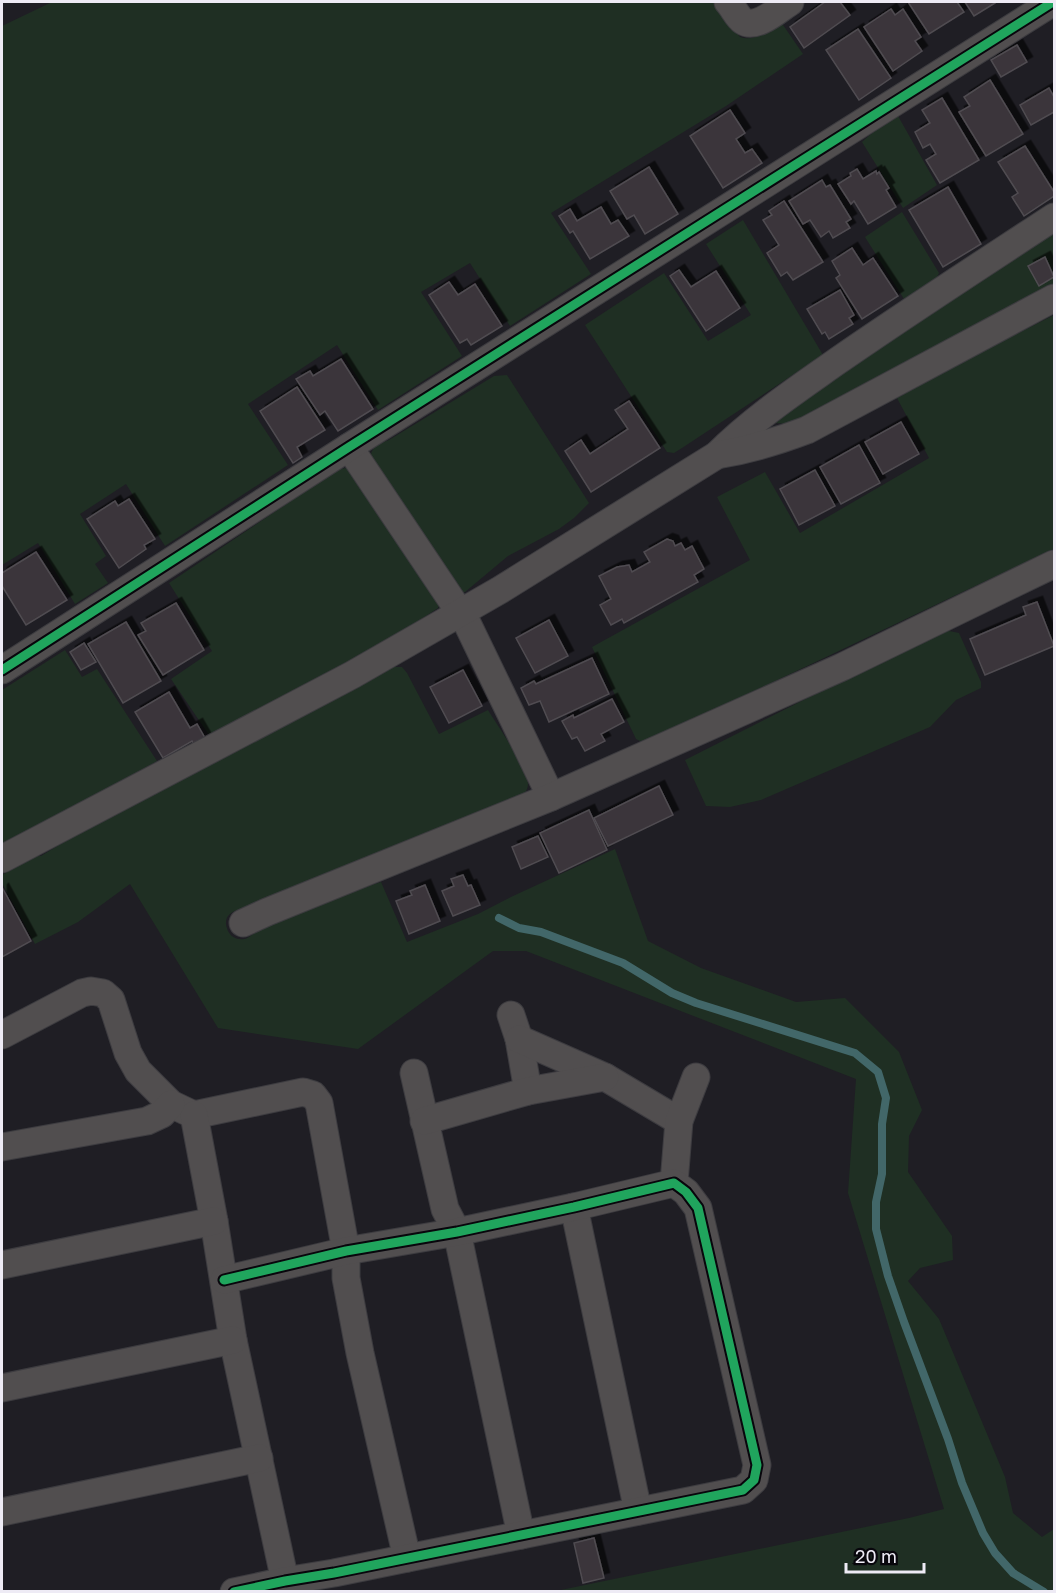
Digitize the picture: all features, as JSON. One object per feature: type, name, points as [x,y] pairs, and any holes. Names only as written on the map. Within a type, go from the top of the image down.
[{"type":"street","points":[[728,2],[740,18],[749,24],[760,21],[790,2]]},
{"type":"street","points":[[2,670],[349,447],[1051,11]]},
{"type":"street","points":[[2,859],[352,675],[500,590],[717,455],[735,436],[786,397],[882,330],[1054,217]]},
{"type":"street","points":[[717,455],[775,442],[807,430],[1054,298]]},
{"type":"street","points":[[349,447],[473,633],[552,797]]},
{"type":"street","points":[[243,923],[552,797],[842,667],[1054,564]]},
{"type":"street","points":[[2,1035],[82,993],[91,991],[103,993],[111,1000],[128,1053],[138,1071],[182,1109],[214,1221],[233,1340],[285,1581]]},
{"type":"street","points":[[528,1091],[515,1027],[679,1121]]},
{"type":"street","points":[[414,1073],[445,1209],[458,1232],[521,1535]]},
{"type":"street","points":[[424,1121],[528,1091],[605,1077]]},
{"type":"street","points":[[674,1184],[679,1121],[696,1077]]},
{"type":"street","points":[[2,1147],[147,1121],[182,1109],[303,1092],[313,1095],[319,1103],[346,1251],[346,1278],[360,1353],[407,1558]]},
{"type":"street","points":[[224,1280],[346,1251],[458,1232],[674,1184],[686,1192],[698,1208],[757,1465],[754,1480],[743,1490],[234,1592]]},
{"type":"street","points":[[574,1207],[638,1510]]},
{"type":"street","points":[[2,1265],[214,1221]]},
{"type":"street","points":[[2,1388],[233,1340]]},
{"type":"street","points":[[2,1512],[259,1458]]},
{"type":"green space","points":[[52,2],[713,2],[740,37],[756,37],[781,22],[803,54],[726,106],[551,213],[591,274],[510,326],[470,263],[421,292],[462,356],[378,410],[337,345],[248,404],[288,465],[165,546],[126,484],[80,514],[106,556],[95,564],[108,583],[75,604],[38,543],[2,565],[2,26]]},
{"type":"green space","points":[[894,116],[898,116],[937,185],[903,208],[862,142],[876,128]]},
{"type":"green space","points":[[902,212],[939,273],[937,277],[904,299],[865,237]]},
{"type":"green space","points":[[743,220],[823,355],[674,453],[667,452],[585,325],[664,273],[708,341],[751,315],[706,244]]},
{"type":"green space","points":[[1054,232],[1054,287],[818,411],[787,424],[775,423],[775,419],[806,392]]},
{"type":"green space","points":[[1054,315],[1054,549],[698,717],[646,740],[636,739],[592,647],[750,560],[717,497],[765,472],[800,533],[929,458],[897,398]]},
{"type":"green space","points":[[507,375],[589,503],[559,529],[508,556],[465,592],[460,593],[370,460],[373,449],[378,445],[494,376]]},
{"type":"green space","points":[[346,468],[352,471],[439,604],[438,608],[399,634],[234,725],[209,735],[171,679],[212,651],[169,583],[328,476]]},
{"type":"green space","points":[[944,630],[959,633],[981,682],[981,688],[956,700],[930,727],[761,800],[730,807],[706,806],[685,760]]},
{"type":"green space","points":[[65,650],[82,677],[97,669],[157,761],[2,847],[2,690]]},
{"type":"green space","points":[[393,667],[402,667],[407,673],[439,734],[488,710],[527,777],[527,788],[522,797],[247,908],[237,910],[227,917],[226,926],[229,933],[237,938],[246,938],[281,917],[381,882],[407,942],[478,914],[615,849],[648,941],[701,968],[796,1002],[845,998],[899,1052],[922,1110],[909,1136],[908,1172],[952,1236],[953,1260],[920,1268],[908,1281],[939,1319],[1005,1477],[1013,1513],[1042,1537],[1054,1529],[1054,1591],[556,1591],[944,1509],[848,1193],[856,1079],[526,951],[493,951],[358,1049],[218,1028],[130,884],[78,922],[35,944],[2,883],[2,875]]},
{"type":"building","points":[[825,2],[840,2],[850,15],[804,48],[790,27]]},
{"type":"building","points":[[908,2],[957,2],[964,12],[929,34]]},
{"type":"building","points":[[965,2],[994,2],[995,3],[974,16]]},
{"type":"building","points":[[891,9],[895,15],[903,9],[921,37],[915,41],[922,51],[893,71],[864,27]]},
{"type":"building","points":[[858,29],[891,78],[859,100],[826,50]]},
{"type":"building","points":[[1017,45],[1027,62],[1001,77],[991,60]]},
{"type":"building","points":[[990,80],[1023,134],[986,156],[959,112],[970,106],[964,97]]},
{"type":"building","points":[[1049,88],[1054,97],[1054,112],[1031,125],[1020,105]]},
{"type":"building","points":[[942,98],[979,160],[940,183],[926,160],[936,154],[930,144],[923,148],[915,132],[930,123],[922,110]]},
{"type":"building","points":[[730,110],[745,133],[736,139],[745,153],[752,149],[762,163],[723,188],[690,136]]},
{"type":"building","points":[[1025,146],[1054,192],[1054,196],[1024,216],[1012,197],[1018,193],[998,162]]},
{"type":"building","points":[[649,167],[678,214],[645,234],[634,215],[627,219],[610,191]]},
{"type":"building","points":[[857,169],[863,179],[876,171],[877,174],[879,172],[889,188],[886,190],[896,207],[868,224],[854,201],[851,204],[838,184]]},
{"type":"building","points":[[822,180],[826,187],[830,185],[851,219],[846,222],[850,228],[833,238],[829,231],[821,237],[810,220],[803,224],[789,201]]},
{"type":"building","points":[[948,187],[981,244],[943,267],[909,210]]},
{"type":"building","points":[[784,201],[823,262],[793,280],[787,272],[781,276],[767,253],[779,245],[763,220],[772,215],[769,211]]},
{"type":"building","points":[[601,207],[611,224],[618,220],[629,236],[590,259],[573,231],[570,233],[559,216],[570,209],[577,221]]},
{"type":"building","points":[[852,248],[863,265],[873,258],[898,296],[862,319],[836,278],[840,275],[832,261]]},
{"type":"building","points":[[1045,257],[1054,277],[1039,286],[1028,266]]},
{"type":"building","points":[[679,270],[691,287],[716,271],[740,308],[706,331],[670,276]]},
{"type":"building","points":[[449,282],[458,295],[475,284],[502,326],[471,345],[467,339],[460,343],[429,295]]},
{"type":"building","points":[[840,290],[854,315],[849,318],[853,324],[829,339],[825,332],[822,334],[807,309]]},
{"type":"building","points":[[341,359],[373,409],[338,431],[325,411],[320,415],[296,379],[310,371],[313,376]]},
{"type":"building","points":[[297,387],[325,430],[297,447],[302,457],[293,463],[260,411]]},
{"type":"building","points":[[629,401],[660,448],[591,492],[565,451],[581,440],[590,454],[628,429],[615,410]]},
{"type":"building","points":[[901,422],[919,454],[883,474],[865,442]]},
{"type":"building","points":[[859,445],[880,483],[841,504],[820,467]]},
{"type":"building","points":[[815,470],[835,506],[799,525],[780,489]]},
{"type":"building","points":[[129,499],[155,539],[144,545],[146,549],[119,568],[87,519],[115,501],[118,506]]},
{"type":"building","points":[[667,539],[673,541],[675,546],[681,543],[685,550],[692,546],[704,569],[694,575],[698,582],[624,623],[622,619],[611,625],[600,605],[611,599],[599,576],[617,567],[629,565],[632,572],[650,562],[644,552]]},
{"type":"building","points":[[36,552],[67,600],[26,625],[2,586],[2,573]]},
{"type":"building","points":[[1037,602],[1054,646],[985,675],[970,639],[1026,615],[1023,607]]},
{"type":"building","points":[[176,603],[204,650],[163,675],[138,635],[146,631],[141,623]]},
{"type":"building","points":[[549,620],[568,656],[535,673],[516,638]]},
{"type":"building","points":[[126,622],[161,681],[123,703],[88,644]]},
{"type":"building","points":[[84,643],[96,662],[81,670],[70,652]]},
{"type":"building","points":[[592,658],[609,694],[549,722],[540,701],[529,705],[521,688],[534,681],[536,684]]},
{"type":"building","points":[[463,670],[482,706],[449,723],[430,687]]},
{"type":"building","points":[[169,692],[190,728],[197,724],[205,738],[194,745],[192,741],[163,758],[135,712]]},
{"type":"building","points":[[612,699],[624,722],[601,734],[605,741],[585,751],[577,737],[572,739],[562,721],[573,715],[574,718]]},
{"type":"building","points":[[659,786],[673,815],[608,846],[594,818]]},
{"type":"building","points":[[589,810],[607,850],[559,873],[540,833]]},
{"type":"building","points":[[538,836],[548,857],[521,869],[512,847]]},
{"type":"building","points":[[463,875],[468,886],[471,885],[480,905],[453,916],[442,891],[454,886],[451,879]]},
{"type":"building","points":[[425,885],[440,921],[409,934],[396,901],[412,895],[410,891]]},
{"type":"building","points":[[2,890],[31,941],[2,957]]},
{"type":"building","points":[[594,1538],[604,1578],[583,1583],[574,1543]]},
{"type":"waterway","points":[[499,918],[519,928],[541,932],[623,963],[672,993],[696,1003],[855,1053],[878,1072],[886,1098],[882,1124],[882,1174],[876,1202],[876,1229],[888,1276],[962,1483],[983,1533],[995,1553],[1013,1573],[1044,1592]]},
{"type":"cycle path","points":[[2,670],[349,447],[1053,2]]},
{"type":"cycle path","points":[[224,1280],[346,1251],[457,1232],[674,1183],[686,1192],[698,1208],[757,1465],[754,1480],[743,1490],[234,1592]]}]
